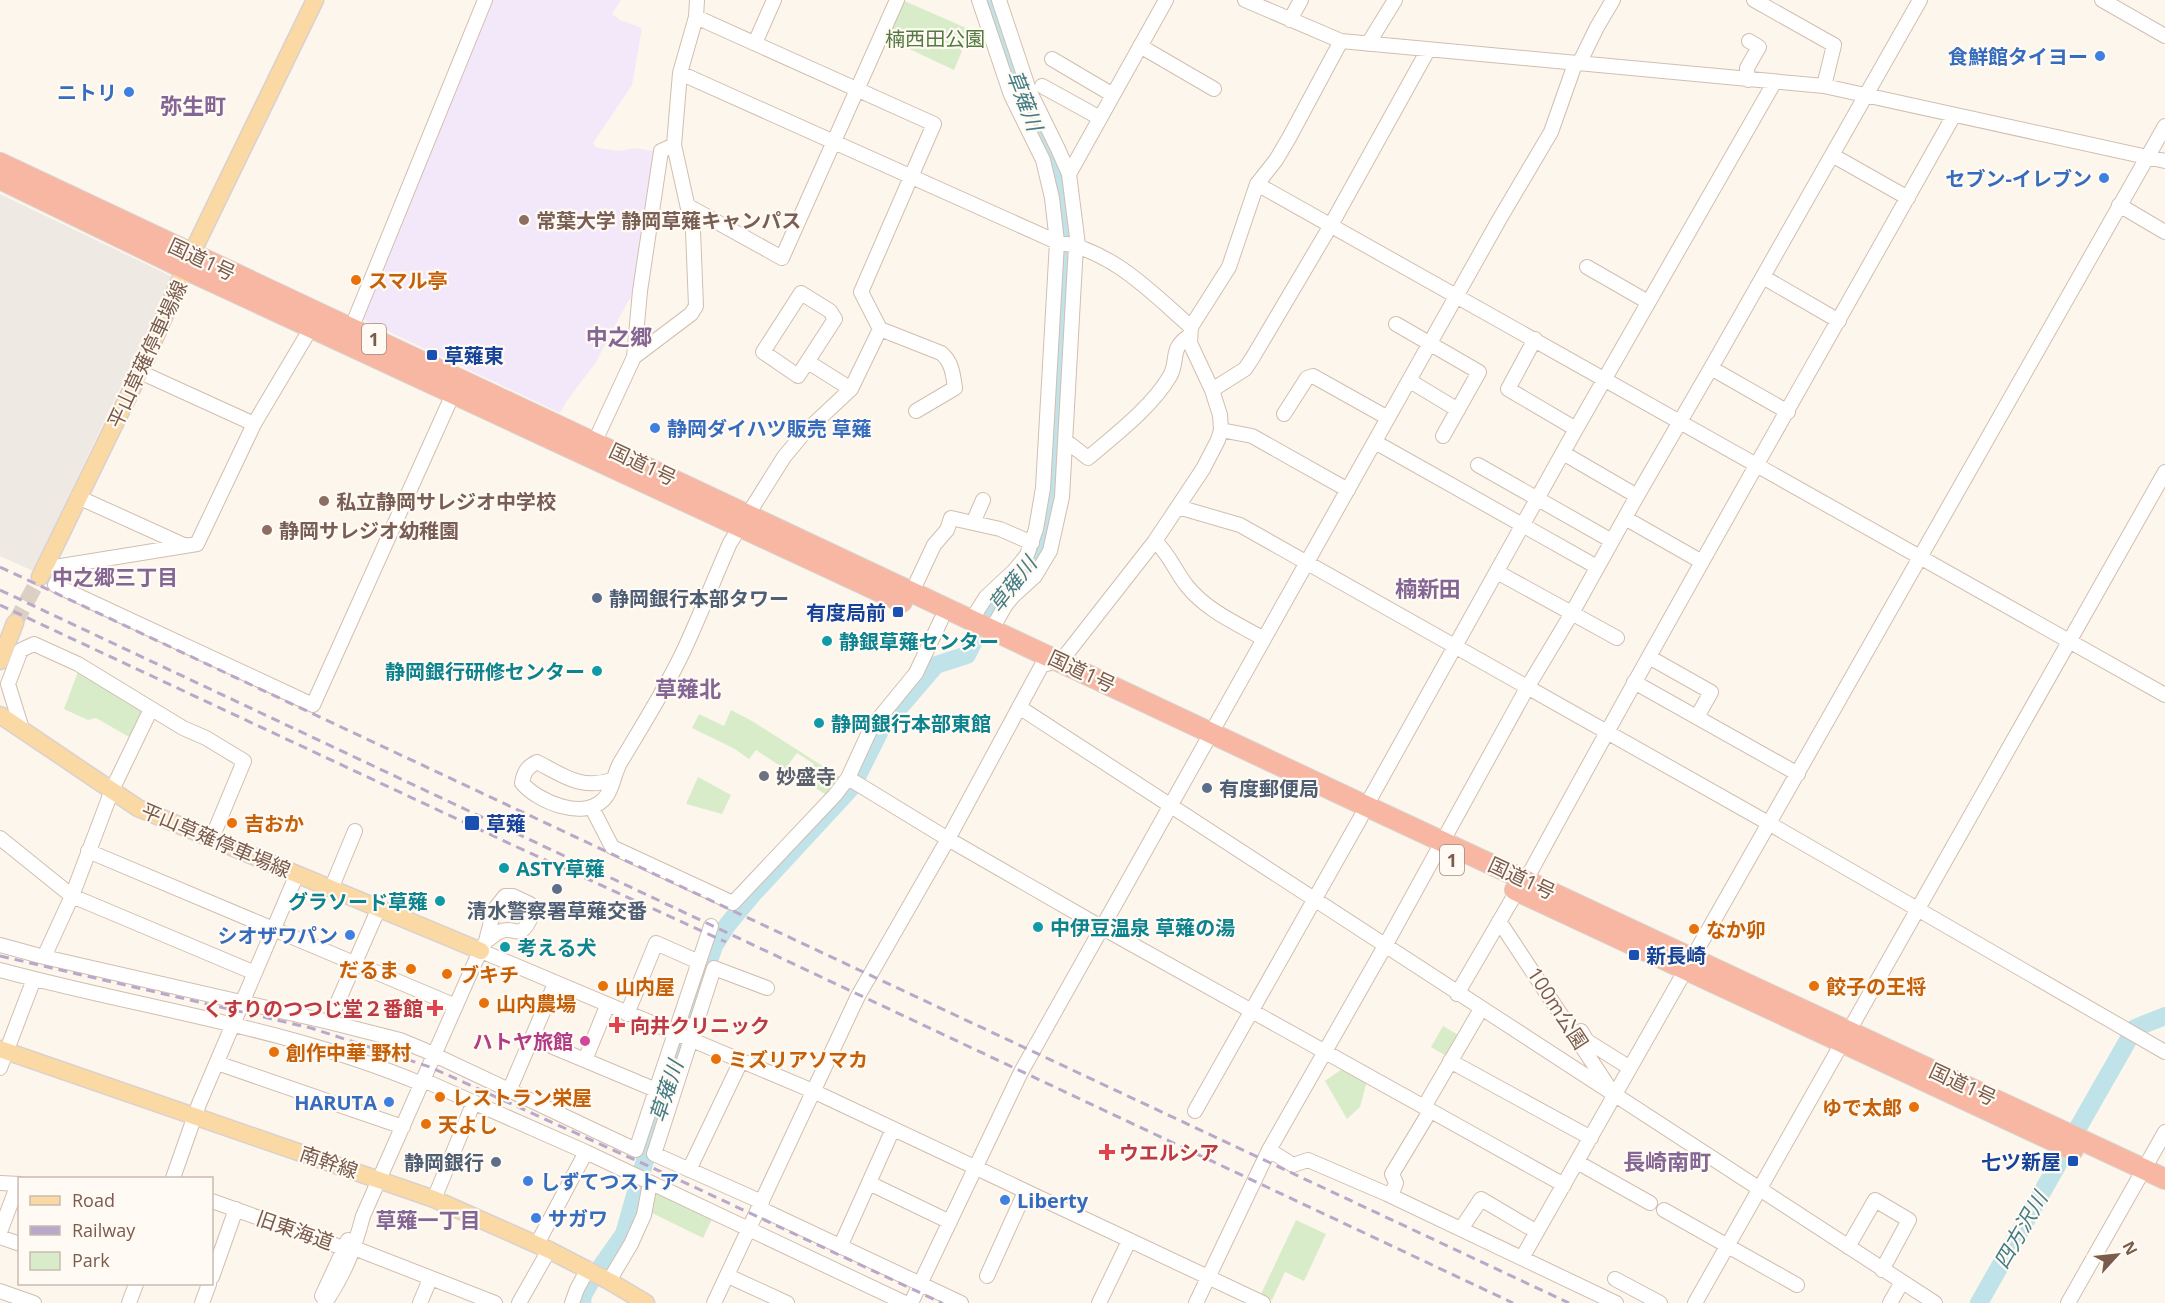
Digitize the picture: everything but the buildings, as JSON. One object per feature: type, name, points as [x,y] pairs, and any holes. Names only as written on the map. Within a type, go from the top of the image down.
[{"type":"highway","name":"国道1号","points":[[0,163],[311,328],[348,336],[453,394],[972,619],[1052,663],[1439,847],[2141,1174],[2165,1179]]},
{"type":"highway","name":"国道1号","points":[[0,179],[348,336],[595,441],[941,620],[1052,663]]},
{"type":"highway","name":"国道1号","points":[[2141,1174],[2165,1193]]},
{"type":"main road","name":"平山草薙停車場線","points":[[42,573],[140,372],[188,262],[315,0]]},
{"type":"main road","points":[[0,661],[15,623]]},
{"type":"main road","name":"平山草薙停車場線","points":[[0,715],[138,808],[378,910],[484,946]]},
{"type":"main road","name":"南幹線","points":[[3,1050],[434,1199],[543,1247],[646,1303]]},
{"type":"street","points":[[348,336],[485,0]]},
{"type":"street","points":[[634,357],[691,315],[696,306],[695,251],[688,206],[674,145],[680,73],[696,17],[697,0]]},
{"type":"street","points":[[755,43],[774,0]]},
{"type":"street","points":[[688,206],[782,258],[897,0]]},
{"type":"street","points":[[972,619],[986,597],[1020,564],[1032,543],[1042,503],[1057,242],[1052,198],[1043,160],[1011,95],[979,0]]},
{"type":"street","points":[[992,629],[1009,601],[1035,576],[1050,551],[1062,496],[1077,245],[1069,174],[1029,90],[999,0]]},
{"type":"street","points":[[1069,174],[1166,0]]},
{"type":"street","points":[[1245,0],[1341,41],[1824,86],[2165,161]]},
{"type":"street","points":[[1290,20],[1301,0]]},
{"type":"street","points":[[1368,44],[1395,0]]},
{"type":"street","points":[[911,1303],[1021,1072],[1347,490],[1551,132],[1577,64],[1613,0]]},
{"type":"street","points":[[1754,0],[1834,45],[1824,86]]},
{"type":"street","points":[[1196,1303],[1269,1150],[1385,946],[1527,688],[1572,613],[1636,496],[1920,0]]},
{"type":"street","points":[[2102,0],[2165,36]]},
{"type":"street","points":[[696,17],[934,124],[861,292],[880,329],[940,353],[946,357],[953,369],[955,388],[916,411]]},
{"type":"street","points":[[1066,441],[1088,458],[1122,429],[1156,395],[1171,375],[1177,348],[1190,332],[1229,267],[1257,184],[1280,153],[1341,41]]},
{"type":"street","points":[[1748,80],[1747,68],[1759,47],[1749,41]]},
{"type":"street","points":[[1140,46],[1214,89]]},
{"type":"street","points":[[1212,390],[1245,369],[1331,225],[1428,50]]},
{"type":"street","points":[[1052,59],[1113,95]]},
{"type":"street","points":[[680,73],[1057,242],[1077,245],[1130,273],[1190,332],[1190,344],[1212,390],[1220,416],[1221,430],[1203,469],[1155,541],[1052,663],[1019,707],[948,839],[858,996],[714,1303]]},
{"type":"street","points":[[1195,1111],[1576,429],[1774,82]]},
{"type":"street","points":[[1042,86],[1100,118]]},
{"type":"street","points":[[1457,994],[1521,885],[1954,115]]},
{"type":"street","points":[[1522,1258],[2165,126]]},
{"type":"street","points":[[595,441],[634,357],[640,291],[661,151],[674,145]]},
{"type":"street","points":[[1832,155],[1908,198]]},
{"type":"street","points":[[1257,184],[2165,694]]},
{"type":"street","points":[[2119,205],[2165,232]]},
{"type":"street","points":[[1587,267],[1648,302]]},
{"type":"street","points":[[1763,277],[1839,321]]},
{"type":"street","points":[[801,293],[830,311],[835,319],[808,362],[798,376],[763,352],[801,293]]},
{"type":"street","points":[[1396,324],[1479,372],[1443,436]]},
{"type":"street","points":[[42,573],[65,566],[197,544],[254,424],[311,328]]},
{"type":"street","points":[[612,780],[596,785],[584,784],[537,762],[529,766],[524,773],[522,783],[528,790],[565,808],[592,808],[604,800],[610,791],[612,780],[682,652],[730,543],[784,457],[803,434],[851,389],[880,329]]},
{"type":"street","points":[[1535,339],[1508,389],[1576,429]]},
{"type":"street","points":[[808,362],[851,389]]},
{"type":"street","points":[[1711,368],[1788,412]]},
{"type":"street","points":[[140,372],[254,424]]},
{"type":"street","points":[[1284,414],[1307,378],[1314,376],[1388,418]]},
{"type":"street","points":[[1410,381],[1458,410]]},
{"type":"street","points":[[65,566],[55,585],[313,705],[453,394]]},
{"type":"street","points":[[1050,395],[1068,397]]},
{"type":"street","points":[[1221,430],[1252,436],[1347,490]]},
{"type":"street","points":[[1375,442],[1597,567]]},
{"type":"street","points":[[1563,453],[1636,496]]},
{"type":"street","points":[[1478,465],[1612,542]]},
{"type":"street","points":[[1695,1303],[2165,472]]},
{"type":"street","points":[[78,497],[186,546]]},
{"type":"street","points":[[973,523],[982,500]]},
{"type":"street","points":[[1178,507],[1239,525],[1307,562],[1605,733],[1770,824],[1917,911],[2165,1052]]},
{"type":"street","points":[[912,592],[934,545],[947,530],[951,518],[1000,529],[1032,543]]},
{"type":"street","points":[[1625,518],[1702,562]]},
{"type":"street","points":[[1155,541],[1167,553],[1186,585],[1197,597],[1214,610],[1264,639]]},
{"type":"street","points":[[1497,572],[1617,638]]},
{"type":"street","points":[[592,808],[612,847],[733,903],[835,795],[848,778],[871,728],[916,673],[941,620]]},
{"type":"street","points":[[22,729],[8,684],[21,650],[34,644],[78,664],[151,709],[244,761],[212,838]]},
{"type":"street","points":[[1649,657],[1711,692],[1697,717]]},
{"type":"street","points":[[1634,682],[1798,774]]},
{"type":"street","points":[[1019,707],[1935,1303]]},
{"type":"street","points":[[44,957],[72,896],[112,790],[151,709]]},
{"type":"street","points":[[848,778],[948,839],[1101,927],[1564,1185]]},
{"type":"street","points":[[331,889],[355,831]]},
{"type":"street","points":[[0,838],[72,896],[255,973]]},
{"type":"street","points":[[88,851],[354,965],[456,1006]]},
{"type":"street","points":[[174,1177],[195,1116],[297,874]]},
{"type":"street","points":[[329,1022],[378,910]]},
{"type":"street","name":"100m公園","points":[[1499,921],[1615,1096]]},
{"type":"street","points":[[0,945],[400,1040],[636,1150],[711,926]]},
{"type":"street","points":[[627,1014],[656,943],[699,962]]},
{"type":"street","points":[[319,1303],[349,1248],[484,946],[555,984],[813,1091],[1263,1303]]},
{"type":"street","points":[[767,988],[714,968],[654,1154],[840,1247],[961,1303]]},
{"type":"street","points":[[0,970],[304,1043],[423,1082],[586,1152],[898,1302]]},
{"type":"street","points":[[0,1068],[3,1050],[34,979]]},
{"type":"street","points":[[509,1092],[555,984]]},
{"type":"street","points":[[585,1060],[607,1005]]},
{"type":"street","points":[[1390,1196],[1396,1183],[1392,1174],[1450,1061],[1480,1009]]},
{"type":"street","points":[[1575,1022],[1587,1041],[1630,1068]]},
{"type":"street","points":[[532,1038],[656,1090]]},
{"type":"street","points":[[689,1170],[741,1061]]},
{"type":"street","points":[[1450,1061],[1591,1138]]},
{"type":"street","points":[[217,1063],[403,1127]]},
{"type":"street","points":[[434,1199],[474,1102]]},
{"type":"street","points":[[840,1247],[893,1129]]},
{"type":"street","points":[[2068,1303],[2165,1132]]},
{"type":"street","points":[[1269,1150],[1293,1165],[1308,1160],[1390,1196],[1616,1303]]},
{"type":"street","points":[[519,1303],[586,1152]]},
{"type":"street","points":[[1577,1162],[1650,1203]]},
{"type":"street","points":[[572,1303],[577,1289],[598,1275],[631,1244],[644,1215],[648,1182]]},
{"type":"street","points":[[0,1183],[18,1184]]},
{"type":"street","points":[[869,1183],[950,1222]]},
{"type":"street","points":[[0,1232],[18,1187]]},
{"type":"street","points":[[987,1276],[1025,1192]]},
{"type":"street","points":[[1461,1229],[1481,1199],[1537,1232]]},
{"type":"street","name":"旧東海道","points":[[213,1200],[495,1303]]},
{"type":"street","points":[[1848,1247],[1875,1200],[1909,1220],[1882,1270]]},
{"type":"street","points":[[213,1274],[236,1209]]},
{"type":"street","points":[[1664,1210],[1797,1285]]},
{"type":"street","points":[[0,1237],[18,1243]]},
{"type":"street","points":[[1099,1303],[1129,1241]]},
{"type":"street","points":[[333,1303],[349,1248]]},
{"type":"street","points":[[728,1276],[787,1303]]},
{"type":"street","points":[[325,1303],[341,1279]]},
{"type":"street","points":[[420,1303],[430,1279]]},
{"type":"street","points":[[1615,1279],[1660,1303]]},
{"type":"street","points":[[1890,1303],[1902,1282]]},
{"type":"street","points":[[129,1303],[135,1285]]},
{"type":"street","points":[[202,1303],[209,1285]]},
{"type":"street","points":[[0,1292],[34,1303]]},
{"type":"shaded area","name":"常葉大学 静岡草薙キャンパス","points":[[491,0],[621,0],[612,14],[620,20],[642,28],[632,85],[593,143],[597,148],[620,151],[635,148],[658,152],[639,288],[627,303],[596,362],[560,413],[360,318]]},
{"type":"shaded area","points":[[0,194],[173,277],[33,571],[0,556]]},
{"type":"green space","name":"楠西田公園","points":[[902,0],[966,28],[969,34],[954,70],[886,38]]},
{"type":"green space","points":[[79,669],[144,708],[131,738],[96,718],[88,720],[64,709]]},
{"type":"green space","points":[[731,710],[843,779],[830,797],[804,781],[814,764],[797,753],[785,769],[756,750],[749,759],[735,749],[692,728],[699,714],[724,726]]},
{"type":"green space","points":[[698,777],[731,795],[722,814],[686,804]]},
{"type":"green space","points":[[1443,1026],[1460,1036],[1448,1057],[1431,1047]]},
{"type":"green space","points":[[1345,1067],[1367,1081],[1360,1107],[1347,1119],[1325,1081]]},
{"type":"green space","points":[[655,1191],[713,1217],[703,1238],[650,1212]]},
{"type":"green space","points":[[1296,1220],[1326,1234],[1304,1281],[1285,1272],[1272,1300],[1261,1294]]},
{"type":"waterway","name":"草薙川","points":[[582,1303],[583,1295],[593,1278],[624,1234],[665,1090],[714,946],[728,924],[752,895],[852,787],[881,729],[936,665],[967,655],[988,612],[1027,570],[1043,542],[1053,489],[1066,270],[1066,231],[1058,176],[1016,89],[995,2]]},
{"type":"waterway","name":"四方沢川","points":[[2079,1126],[2135,1028],[2165,1016]]},
{"type":"waterway","name":"四方沢川","points":[[1979,1303],[2062,1157]]},
{"type":"tunnel","points":[[15,623],[40,577]]},
{"type":"railway","points":[[0,567],[1569,1303]]},
{"type":"railway","points":[[0,590],[1513,1303]]},
{"type":"railway","points":[[0,605],[517,847],[726,942]]},
{"type":"railway","points":[[0,956],[311,1028],[430,1067],[942,1303]]},
{"type":"place","name":"食鮮館タイヨー","points":[[2100,56]]},
{"type":"place","name":"ニトリ","points":[[129,92]]},
{"type":"place","name":"セブン-イレブン","points":[[2104,178]]},
{"type":"place","name":"常葉大学 静岡草薙キャンパス","points":[[524,220]]},
{"type":"place","name":"スマル亭","points":[[356,280]]},
{"type":"place","name":"草薙東","points":[[432,355]]},
{"type":"place","name":"静岡ダイハツ販売 草薙","points":[[655,428]]},
{"type":"place","name":"私立静岡サレジオ中学校","points":[[324,501]]},
{"type":"place","name":"静岡サレジオ幼稚園","points":[[267,530]]},
{"type":"place","name":"静岡銀行本部タワー","points":[[597,598]]},
{"type":"place","name":"有度局前","points":[[898,612]]},
{"type":"place","name":"静銀草薙センター","points":[[827,641]]},
{"type":"place","name":"静岡銀行研修センター","points":[[597,671]]},
{"type":"place","name":"静岡銀行本部東館","points":[[819,723]]},
{"type":"place","name":"妙盛寺","points":[[764,776]]},
{"type":"place","name":"有度郵便局","points":[[1207,788]]},
{"type":"place","name":"吉おか","points":[[232,823]]},
{"type":"place","name":"草薙","points":[[472,823]]},
{"type":"place","name":"ASTY草薙","points":[[504,868]]},
{"type":"place","name":"清水警察署草薙交番","points":[[557,889]]},
{"type":"place","name":"グラソード草薙","points":[[440,901]]},
{"type":"place","name":"中伊豆温泉 草薙の湯","points":[[1038,927]]},
{"type":"place","name":"なか卯","points":[[1694,929]]},
{"type":"place","name":"シオザワパン","points":[[350,935]]},
{"type":"place","name":"考える犬","points":[[505,947]]},
{"type":"place","name":"新長崎","points":[[1634,955]]},
{"type":"place","name":"だるま","points":[[411,969]]},
{"type":"place","name":"ブキチ","points":[[447,974]]},
{"type":"place","name":"山内屋","points":[[603,986]]},
{"type":"place","name":"餃子の王将","points":[[1814,986]]},
{"type":"place","name":"山内農場","points":[[484,1003]]},
{"type":"place","name":"くすりのつつじ堂２番館","points":[[435,1008]]},
{"type":"place","name":"向井クリニック","points":[[617,1025]]},
{"type":"place","name":"ハトヤ旅館","points":[[585,1041]]},
{"type":"place","name":"創作中華 野村","points":[[274,1052]]},
{"type":"place","name":"ミズリアソマカ","points":[[716,1059]]},
{"type":"place","name":"レストラン栄屋","points":[[440,1097]]},
{"type":"place","name":"HARUTA","points":[[389,1102]]},
{"type":"place","name":"ゆで太郎","points":[[1914,1107]]},
{"type":"place","name":"天よし","points":[[426,1124]]},
{"type":"place","name":"ウエルシア","points":[[1107,1152]]},
{"type":"place","name":"七ツ新屋","points":[[2073,1161]]},
{"type":"place","name":"静岡銀行","points":[[496,1162]]},
{"type":"place","name":"しずてつストア","points":[[528,1181]]},
{"type":"place","name":"Liberty","points":[[1005,1200]]},
{"type":"place","name":"サガワ","points":[[536,1218]]},
{"type":"district","name":"弥生町","points":[[193,105]]},
{"type":"district","name":"中之郷","points":[[619,336]]},
{"type":"district","name":"中之郷三丁目","points":[[115,577]]},
{"type":"district","name":"楠新田","points":[[1428,588]]},
{"type":"district","name":"草薙北","points":[[688,688]]},
{"type":"district","name":"長崎南町","points":[[1667,1161]]},
{"type":"district","name":"草薙一丁目","points":[[428,1220]]}]
